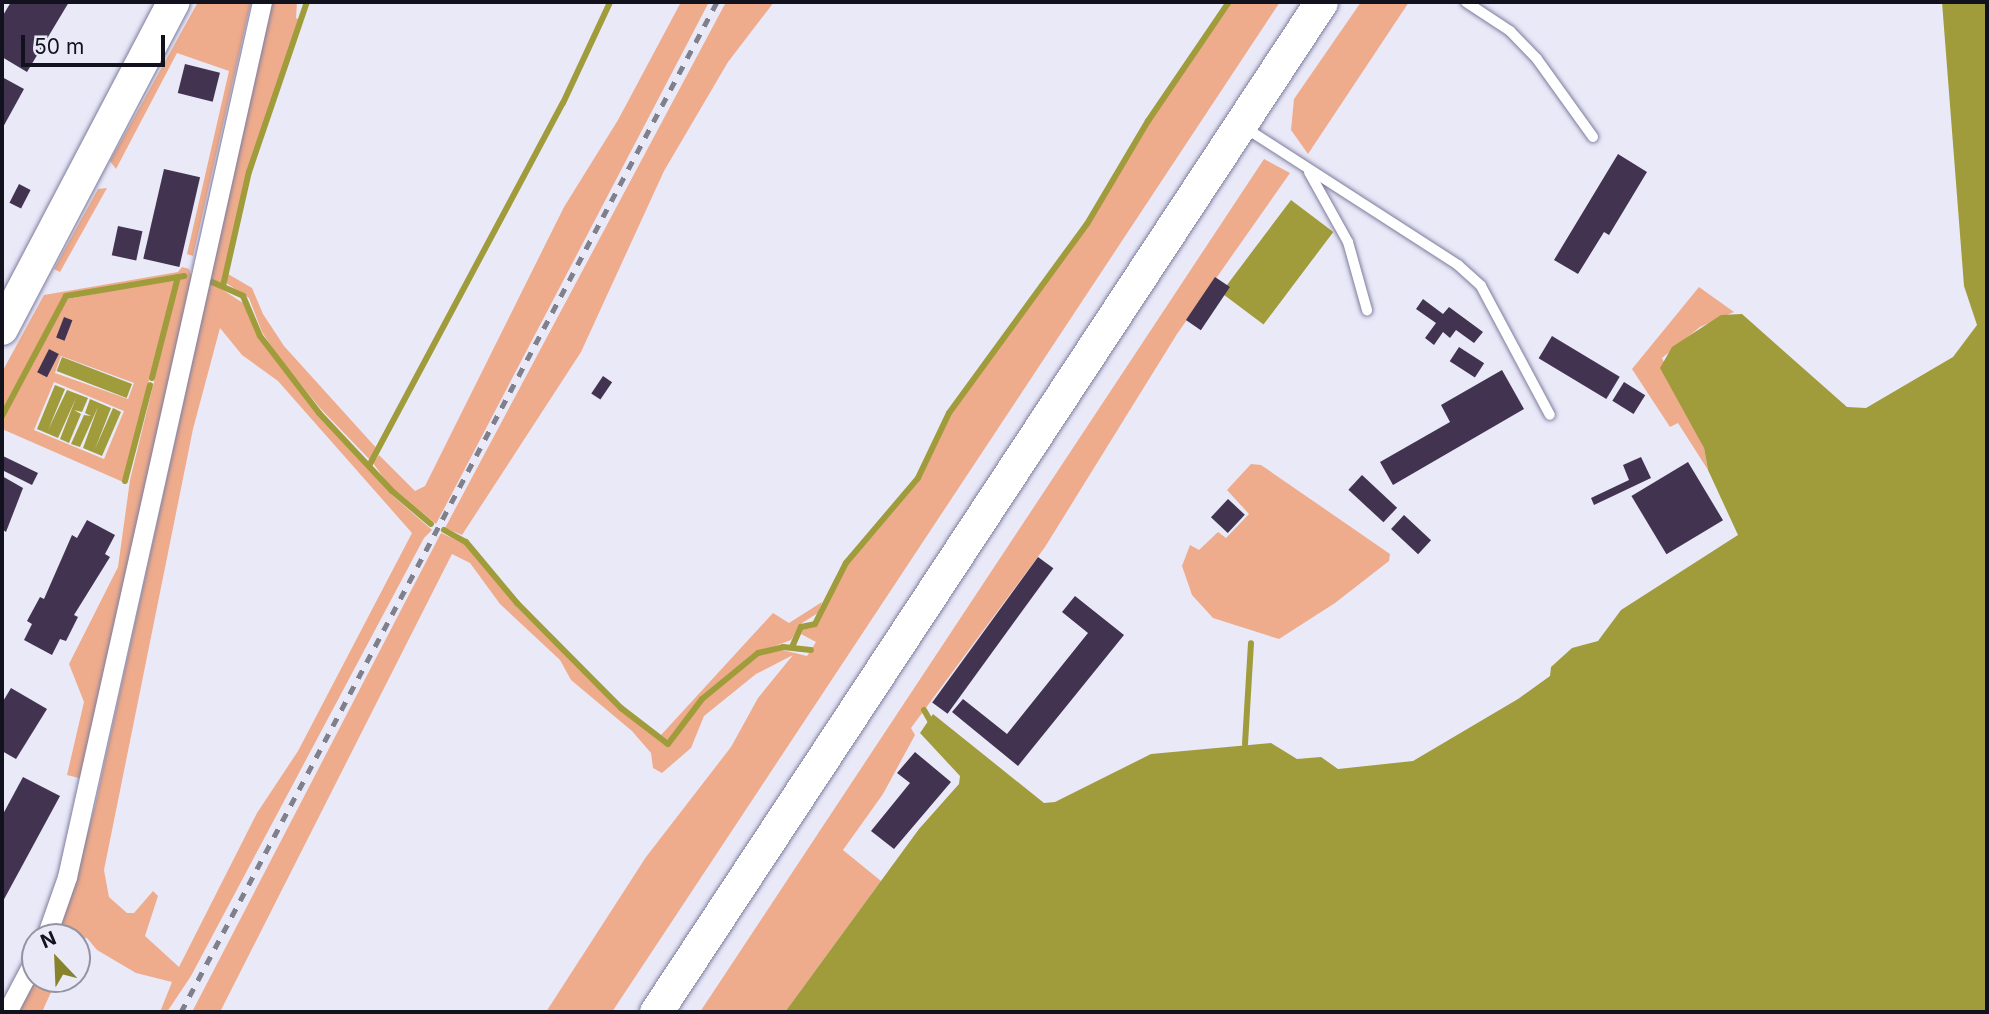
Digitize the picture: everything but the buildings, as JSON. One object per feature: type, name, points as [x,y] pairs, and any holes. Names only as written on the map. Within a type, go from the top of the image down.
[{"type":"highway","points":[[656,1012],[1321,2]]},
{"type":"main road","points":[[2,329],[174,2]]},
{"type":"street","points":[[51,923],[67,877],[262,2]]},
{"type":"street","points":[[7,1012],[21,985]]},
{"type":"lane","points":[[1466,2],[1510,31],[1537,59],[1593,137]]},
{"type":"lane","points":[[1241,124],[1458,265],[1481,286],[1550,415]]},
{"type":"lane","points":[[1307,169],[1348,242],[1367,310]]},
{"type":"shaded area","points":[[198,2],[251,2],[193,256],[187,254],[229,71],[177,53],[116,169],[110,161]]},
{"type":"shaded area","points":[[271,2],[297,2],[296,18],[302,21],[248,172],[222,284],[212,283],[243,303],[267,349],[315,411],[393,496],[432,530],[424,538],[191,976],[167,1012],[160,1012],[172,982],[136,973],[97,950],[91,943],[91,923],[59,923],[70,896],[95,806]],"holes":[[[220,328],[242,355],[278,381],[412,533],[298,751],[257,813],[179,967],[145,936],[158,896],[153,891],[134,913],[127,913],[109,897],[104,870],[193,429]]]},
{"type":"shaded area","points":[[681,2],[709,2],[436,524],[388,484],[373,463],[379,455],[415,491],[425,486],[564,207],[618,120]]},
{"type":"shaded area","points":[[726,2],[774,2],[728,62],[664,171],[581,352],[462,535],[445,528]]},
{"type":"shaded area","points":[[1232,2],[1280,2],[612,1012],[546,1012],[646,857],[731,747],[758,698],[793,655],[756,674],[704,716],[691,748],[662,773],[653,768],[651,753],[632,731],[571,680],[560,660],[500,604],[470,563],[452,554],[220,1012],[192,1012],[441,533],[465,544],[516,606],[620,708],[668,746],[703,700],[759,655],[778,649],[807,656],[816,642],[801,634],[803,629],[816,626],[848,565],[920,480],[951,414],[1088,226],[1150,122]]},
{"type":"shaded area","points":[[1361,2],[1409,2],[1308,154],[1291,130],[1294,99]]},
{"type":"shaded area","points":[[1942,2],[1987,2],[1987,1012],[785,1012],[919,829],[959,784],[960,776],[920,733],[933,714],[1044,803],[1055,802],[1151,754],[1271,743],[1297,759],[1321,757],[1338,769],[1413,761],[1518,699],[1550,676],[1551,667],[1572,648],[1598,641],[1621,610],[1738,535],[1708,470],[1704,448],[1660,368],[1672,347],[1721,315],[1742,314],[1847,407],[1866,408],[1953,357],[1977,325],[1964,286]]},
{"type":"shaded area","points":[[1264,159],[1290,173],[1177,334],[1045,547],[911,728],[915,735],[883,794],[843,850],[881,881],[785,1012],[700,1012]]},
{"type":"shaded area","points":[[107,188],[60,272],[54,269],[98,189]]},
{"type":"shaded area","points":[[1291,200],[1333,232],[1264,325],[1221,293]]},
{"type":"shaded area","points":[[182,267],[189,269],[192,278],[83,779],[67,775],[84,702],[69,664],[118,567],[130,480],[180,275],[64,295],[2,410],[2,372],[44,295],[178,272]]},
{"type":"shaded area","points":[[228,274],[252,288],[263,314],[284,346],[379,451],[371,461],[319,407],[277,355],[262,332],[249,298],[226,283]]},
{"type":"shaded area","points":[[175,279],[123,482],[2,429],[2,420],[67,299]],"holes":[[[61,356],[134,383],[128,399],[55,373]],[[54,382],[124,411],[104,459],[34,430]]]},
{"type":"shaded area","points":[[1699,287],[1734,312],[1700,327],[1662,358],[1704,448],[1708,470],[1678,423],[1670,427],[1632,369]]},
{"type":"shaded area","points":[[62,357],[132,384],[127,398],[57,371]]},
{"type":"shaded area","points":[[55,385],[65,389],[48,430],[67,390],[88,398],[82,412],[74,410],[81,414],[69,443],[60,439],[76,398],[58,438],[37,429]]},
{"type":"shaded area","points":[[90,399],[111,408],[95,449],[113,408],[121,412],[102,456],[83,448],[98,407],[80,447],[71,444],[84,415],[91,416],[85,413]]},
{"type":"shaded area","points":[[1251,464],[1261,465],[1390,554],[1389,561],[1335,603],[1279,639],[1213,618],[1192,595],[1182,566],[1190,545],[1199,550],[1218,532],[1226,538],[1249,514],[1227,490]]},
{"type":"shaded area","points":[[822,602],[818,613],[802,623],[791,640],[751,655],[704,694],[668,740],[661,735],[773,613],[789,623]]},
{"type":"shaded area","points":[[28,993],[51,993],[42,1012],[19,1012]]},
{"type":"waterway","points":[[223,286],[249,172],[307,2]]},
{"type":"waterway","points":[[370,464],[563,103],[610,2]]},
{"type":"waterway","points":[[792,647],[801,627],[815,624],[846,563],[918,478],[949,413],[1087,224],[1148,121],[1229,2]]},
{"type":"waterway","points":[[2,416],[66,296],[184,276]]},
{"type":"waterway","points":[[152,378],[178,277]]},
{"type":"waterway","points":[[212,282],[243,296],[260,336],[319,413],[392,491],[431,524]]},
{"type":"waterway","points":[[125,481],[150,385]]},
{"type":"waterway","points":[[444,530],[466,542],[517,603],[621,708],[668,744],[702,699],[758,653],[783,647],[811,650]]},
{"type":"waterway","points":[[1245,744],[1251,643]]},
{"type":"waterway","points":[[924,710],[934,727]]},
{"type":"railway","points":[[181,1012],[717,2]]}]
